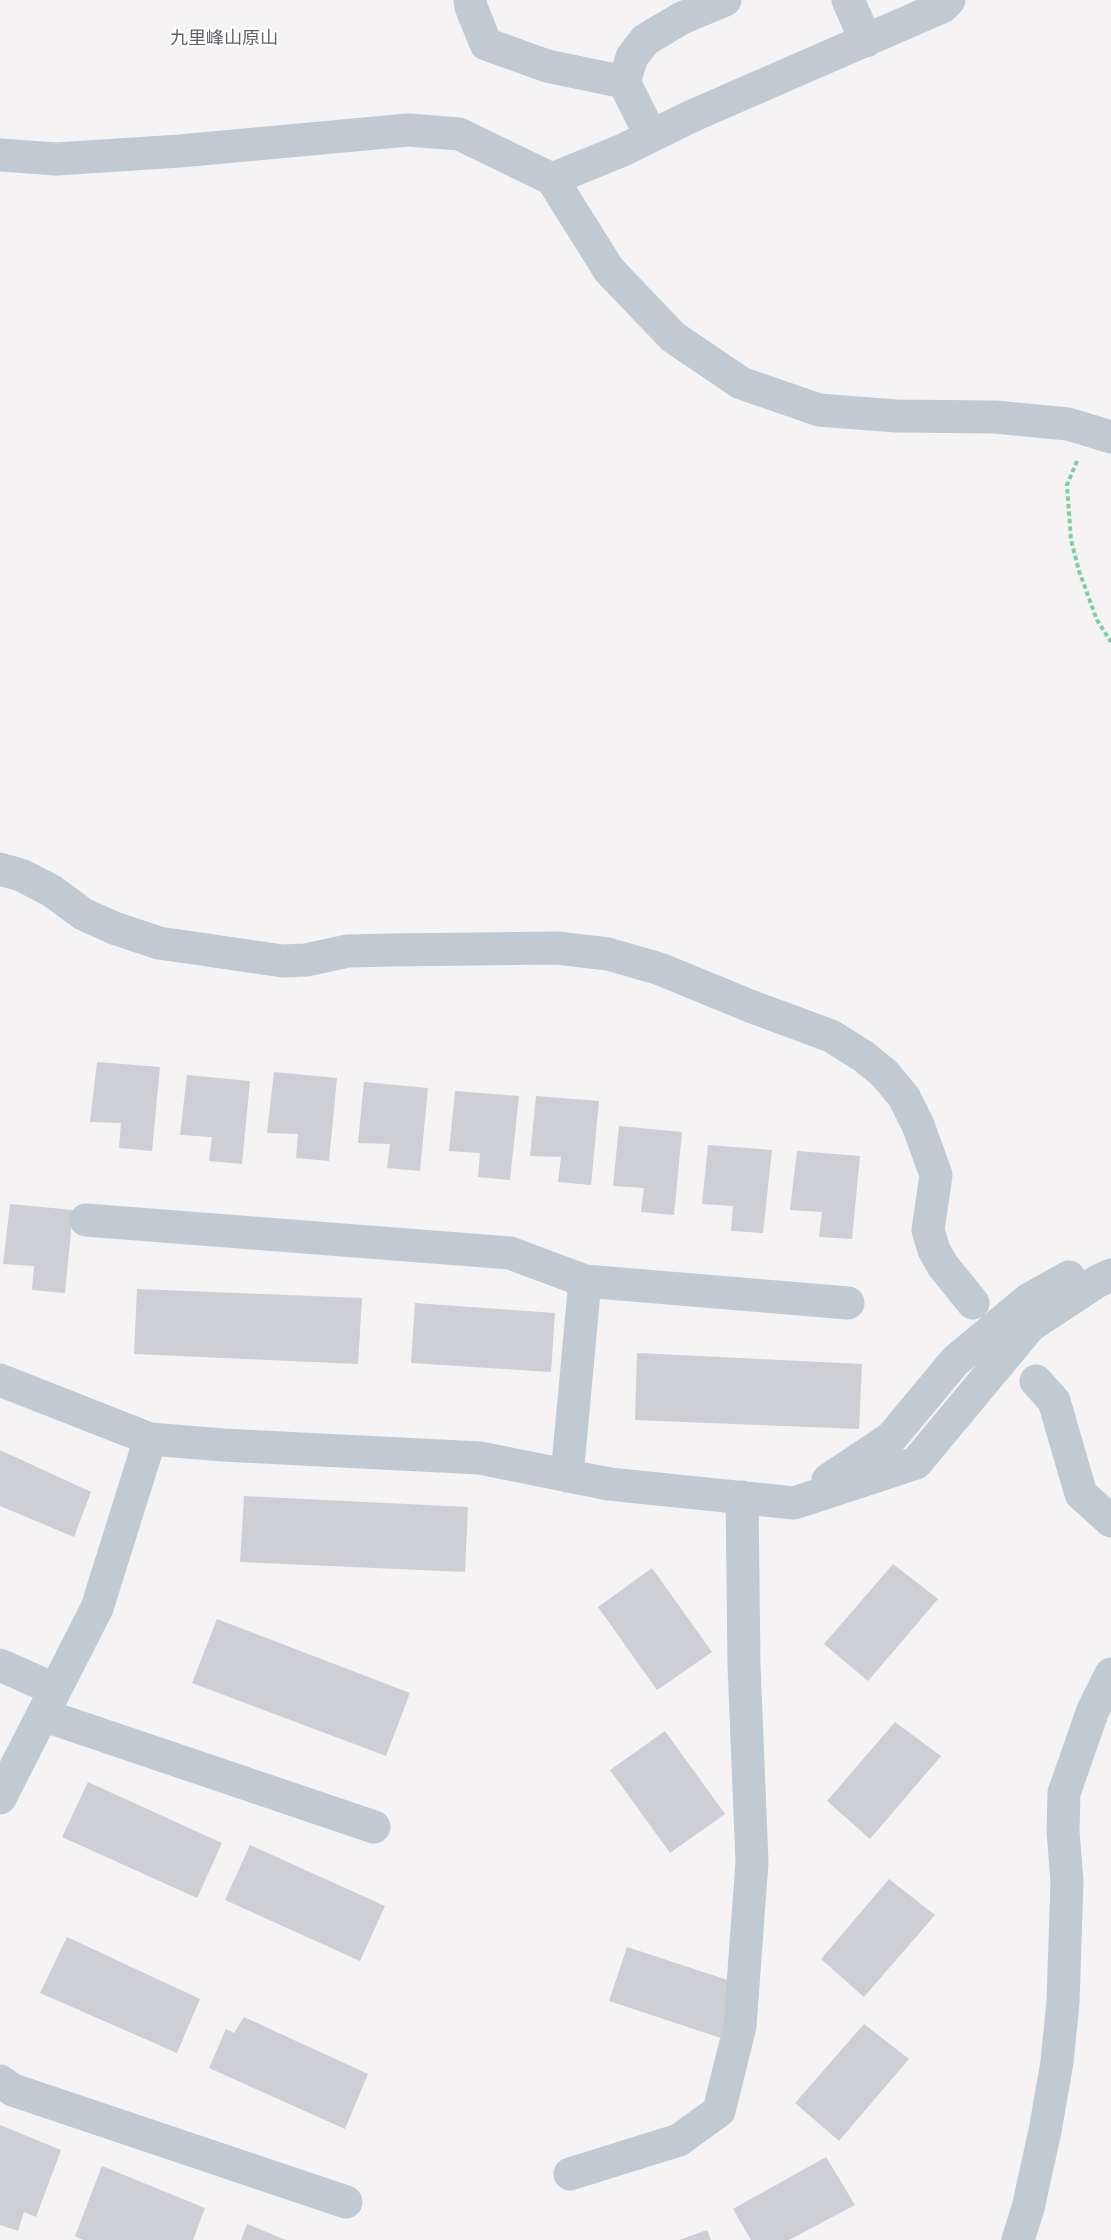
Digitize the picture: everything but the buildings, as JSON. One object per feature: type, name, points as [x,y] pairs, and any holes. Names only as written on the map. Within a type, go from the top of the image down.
[{"type":"street","points":[[470,0],[486,44],[547,66],[624,82]]},
{"type":"street","points":[[651,136],[624,82],[632,57],[645,40],[682,18],[725,0]]},
{"type":"street","points":[[848,0],[866,41]]},
{"type":"street","points":[[552,179],[942,7],[950,0]]},
{"type":"street","points":[[0,155],[56,159],[191,150],[408,130],[459,134],[552,179],[609,270],[673,337],[741,383],[819,410],[896,416],[995,417],[1068,424],[1107,436]]},
{"type":"street","points":[[0,869],[21,875],[52,891],[83,914],[114,928],[159,943],[283,961],[306,960],[348,951],[391,950],[557,948],[608,954],[660,969],[831,1036],[877,1067],[904,1097],[918,1125],[936,1175],[927,1230],[943,1266],[973,1303]]},
{"type":"street","points":[[86,1220],[510,1252],[585,1281],[848,1303]]},
{"type":"street","points":[[794,1503],[891,1438],[955,1361],[1028,1300],[1111,1255]]},
{"type":"street","points":[[0,1380],[150,1439],[480,1458],[609,1484],[794,1503],[916,1463],[1030,1326],[1098,1281],[1111,1275]]},
{"type":"street","points":[[567,1476],[585,1281]]},
{"type":"street","points":[[1036,1381],[1054,1401],[1081,1494],[1111,1521]]},
{"type":"street","points":[[0,1798],[97,1608],[150,1439]]},
{"type":"street","points":[[570,2174],[679,2140],[719,2111],[740,2026],[752,1862],[744,1665],[742,1497]]},
{"type":"street","points":[[0,1665],[48,1702],[374,1827]]},
{"type":"street","points":[[1018,2240],[1028,2208],[1045,2131],[1057,2062],[1063,2002],[1067,1881],[1062,1831],[1064,1793],[1093,1710],[1111,1674]]},
{"type":"street","points":[[0,2081],[13,2090],[346,2202]]},
{"type":"path","points":[[1107,436],[1078,460],[1067,484],[1071,540],[1079,571],[1097,620],[1111,642]]},
{"type":"district","name":"九里峰山原山","points":[[224,39]]}]
